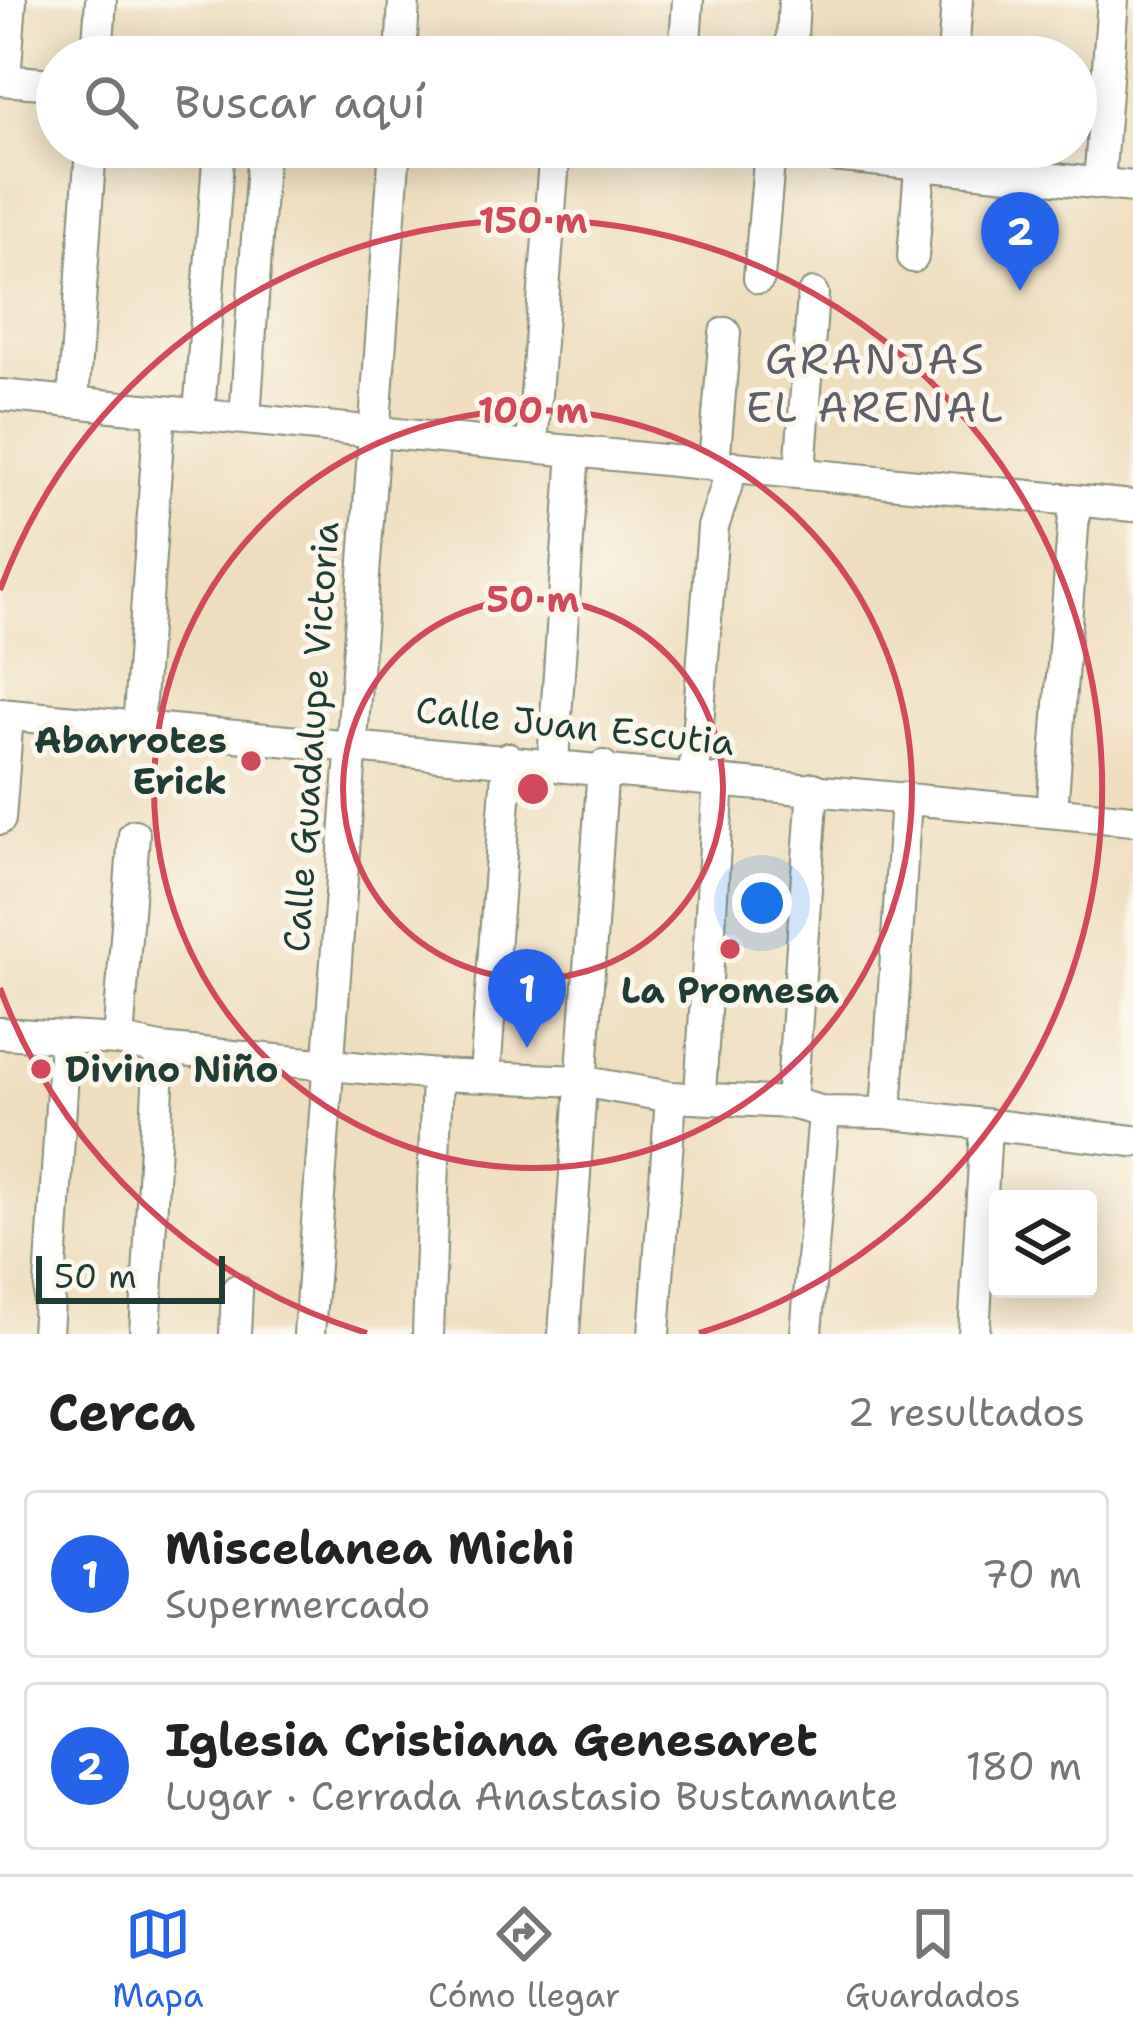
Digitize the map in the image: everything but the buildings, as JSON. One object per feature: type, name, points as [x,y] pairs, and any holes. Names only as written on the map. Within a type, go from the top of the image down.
[{"type":"street","points":[[11,0],[3,80],[36,82]]},
{"type":"street","points":[[98,36],[101,0]]},
{"type":"street","points":[[401,36],[404,0]]},
{"type":"street","points":[[686,36],[688,0]]},
{"type":"street","points":[[792,36],[794,0]]},
{"type":"street","points":[[954,36],[957,0]]},
{"type":"street","points":[[1100,183],[1113,0]]},
{"type":"street","points":[[73,402],[90,168]]},
{"type":"street","points":[[199,414],[217,168]]},
{"type":"street","points":[[245,419],[262,168]]},
{"type":"street","name":"Calle Guadalupe Victoria","points":[[309,1334],[393,168]]},
{"type":"street","points":[[532,446],[553,168]]},
{"type":"street","points":[[759,278],[769,168]]},
{"type":"street","points":[[913,257],[935,168]]},
{"type":"street","points":[[984,168],[1133,187]]},
{"type":"street","points":[[800,472],[813,294]]},
{"type":"street","points":[[654,1334],[686,1096],[707,778],[713,527],[723,465],[725,333]]},
{"type":"street","points":[[0,395],[1133,506]]},
{"type":"street","points":[[138,729],[160,411]]},
{"type":"street","points":[[553,762],[574,451]]},
{"type":"street","points":[[1052,812],[1075,501]]},
{"type":"street","name":"Calle Juan Escutia","points":[[0,819],[4,714],[138,729],[349,742],[1133,820]]},
{"type":"street","points":[[485,1075],[508,758]]},
{"type":"street","points":[[564,1334],[603,766]]},
{"type":"street","points":[[791,1103],[813,788]]},
{"type":"street","points":[[886,1113],[906,797]]},
{"type":"street","points":[[118,1040],[134,835]]},
{"type":"street","points":[[0,1033],[118,1040],[160,1049],[326,1060],[437,1075],[580,1081],[686,1096],[791,1103],[824,1112],[886,1113],[1133,1141]]},
{"type":"street","points":[[47,1334],[65,1040]]},
{"type":"street","points":[[145,1334],[160,1049]]},
{"type":"street","points":[[428,1334],[437,1075]]},
{"type":"street","points":[[806,1334],[824,1112]]},
{"type":"street","points":[[974,1334],[986,1127]]},
{"type":"street","points":[[235,1334],[237,1290]]},
{"type":"place","name":"Iglesia Cristiana Genesaret","points":[[1020,291]]},
{"type":"place","name":"Abarrotes Erick","points":[[251,761]]},
{"type":"place","name":"La Promesa","points":[[730,949]]},
{"type":"place","name":"Miscelanea Michi","points":[[527,1048]]},
{"type":"place","name":"Divino Niño","points":[[41,1069]]},
{"type":"district","name":"GRANJAS EL ARENAL","points":[[876,384]]}]
